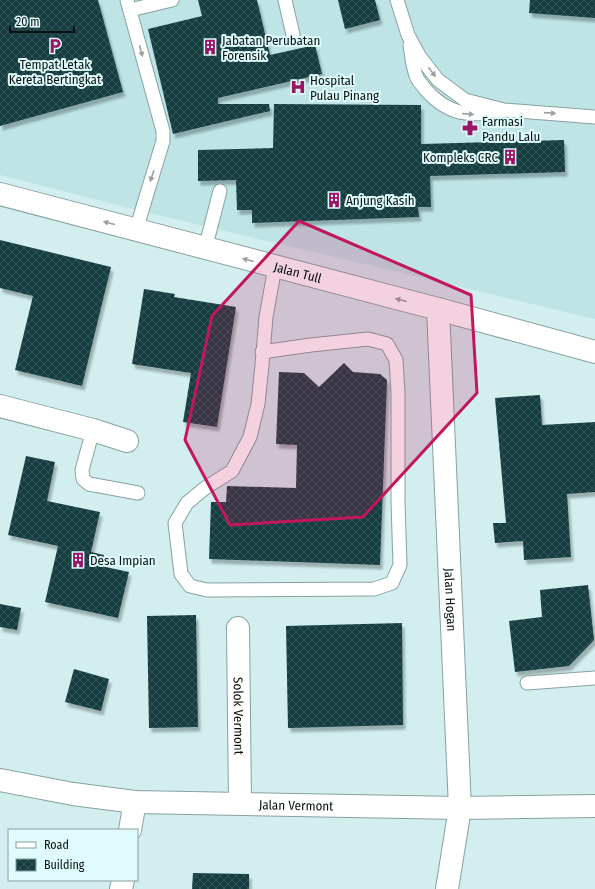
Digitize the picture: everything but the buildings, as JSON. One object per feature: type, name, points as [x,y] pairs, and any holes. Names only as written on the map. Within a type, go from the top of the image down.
[{"type":"street","name":"Jalan Tull","points":[[0,194],[595,352]]},
{"type":"street","name":"Jalan Hogan","points":[[438,310],[460,808],[447,889]]},
{"type":"street","points":[[0,406],[93,430],[127,441]]},
{"type":"street","name":"Solok Vermont","points":[[238,628],[240,803]]},
{"type":"street","name":"Jalan Vermont","points":[[0,780],[73,794],[135,802],[460,808],[595,806]]},
{"type":"street","points":[[130,829],[135,802]]},
{"type":"lane","points":[[136,230],[163,141],[163,131],[129,5],[172,0]]},
{"type":"lane","points":[[285,0],[294,35]]},
{"type":"lane","points":[[397,0],[408,35],[420,57],[438,80],[465,100],[504,110],[595,117]]},
{"type":"lane","points":[[205,249],[220,191]]},
{"type":"lane","points":[[262,352],[368,339],[387,344],[396,360],[398,392],[398,502],[400,565],[392,583],[374,589],[207,590],[190,586],[181,574],[175,523],[187,503],[205,488],[232,471],[250,437],[258,404],[262,352],[266,317],[275,267]]},
{"type":"lane","points":[[93,430],[82,470],[83,479],[89,484],[138,493]]},
{"type":"lane","points":[[527,683],[595,678]]},
{"type":"highlighted area","points":[[299,221],[471,295],[477,393],[363,517],[230,525],[185,440],[212,316]]},
{"type":"shaded area","name":"Hospital Pulau Pinang","points":[[0,0],[595,0],[595,319],[141,211],[0,175]]},
{"type":"place","name":"Tempat Letak Kereta Bertingkat","points":[[55,46]]},
{"type":"place","name":"Jabatan Perubatan Forensik","points":[[210,47]]},
{"type":"place","name":"Hospital Pulau Pinang","points":[[298,87]]},
{"type":"place","name":"Farmasi Pandu Lalu","points":[[470,128]]},
{"type":"place","name":"Kompleks CRC","points":[[510,157]]},
{"type":"place","name":"Anjung Kasih","points":[[334,200]]},
{"type":"place","name":"Desa Impian","points":[[78,560]]}]
